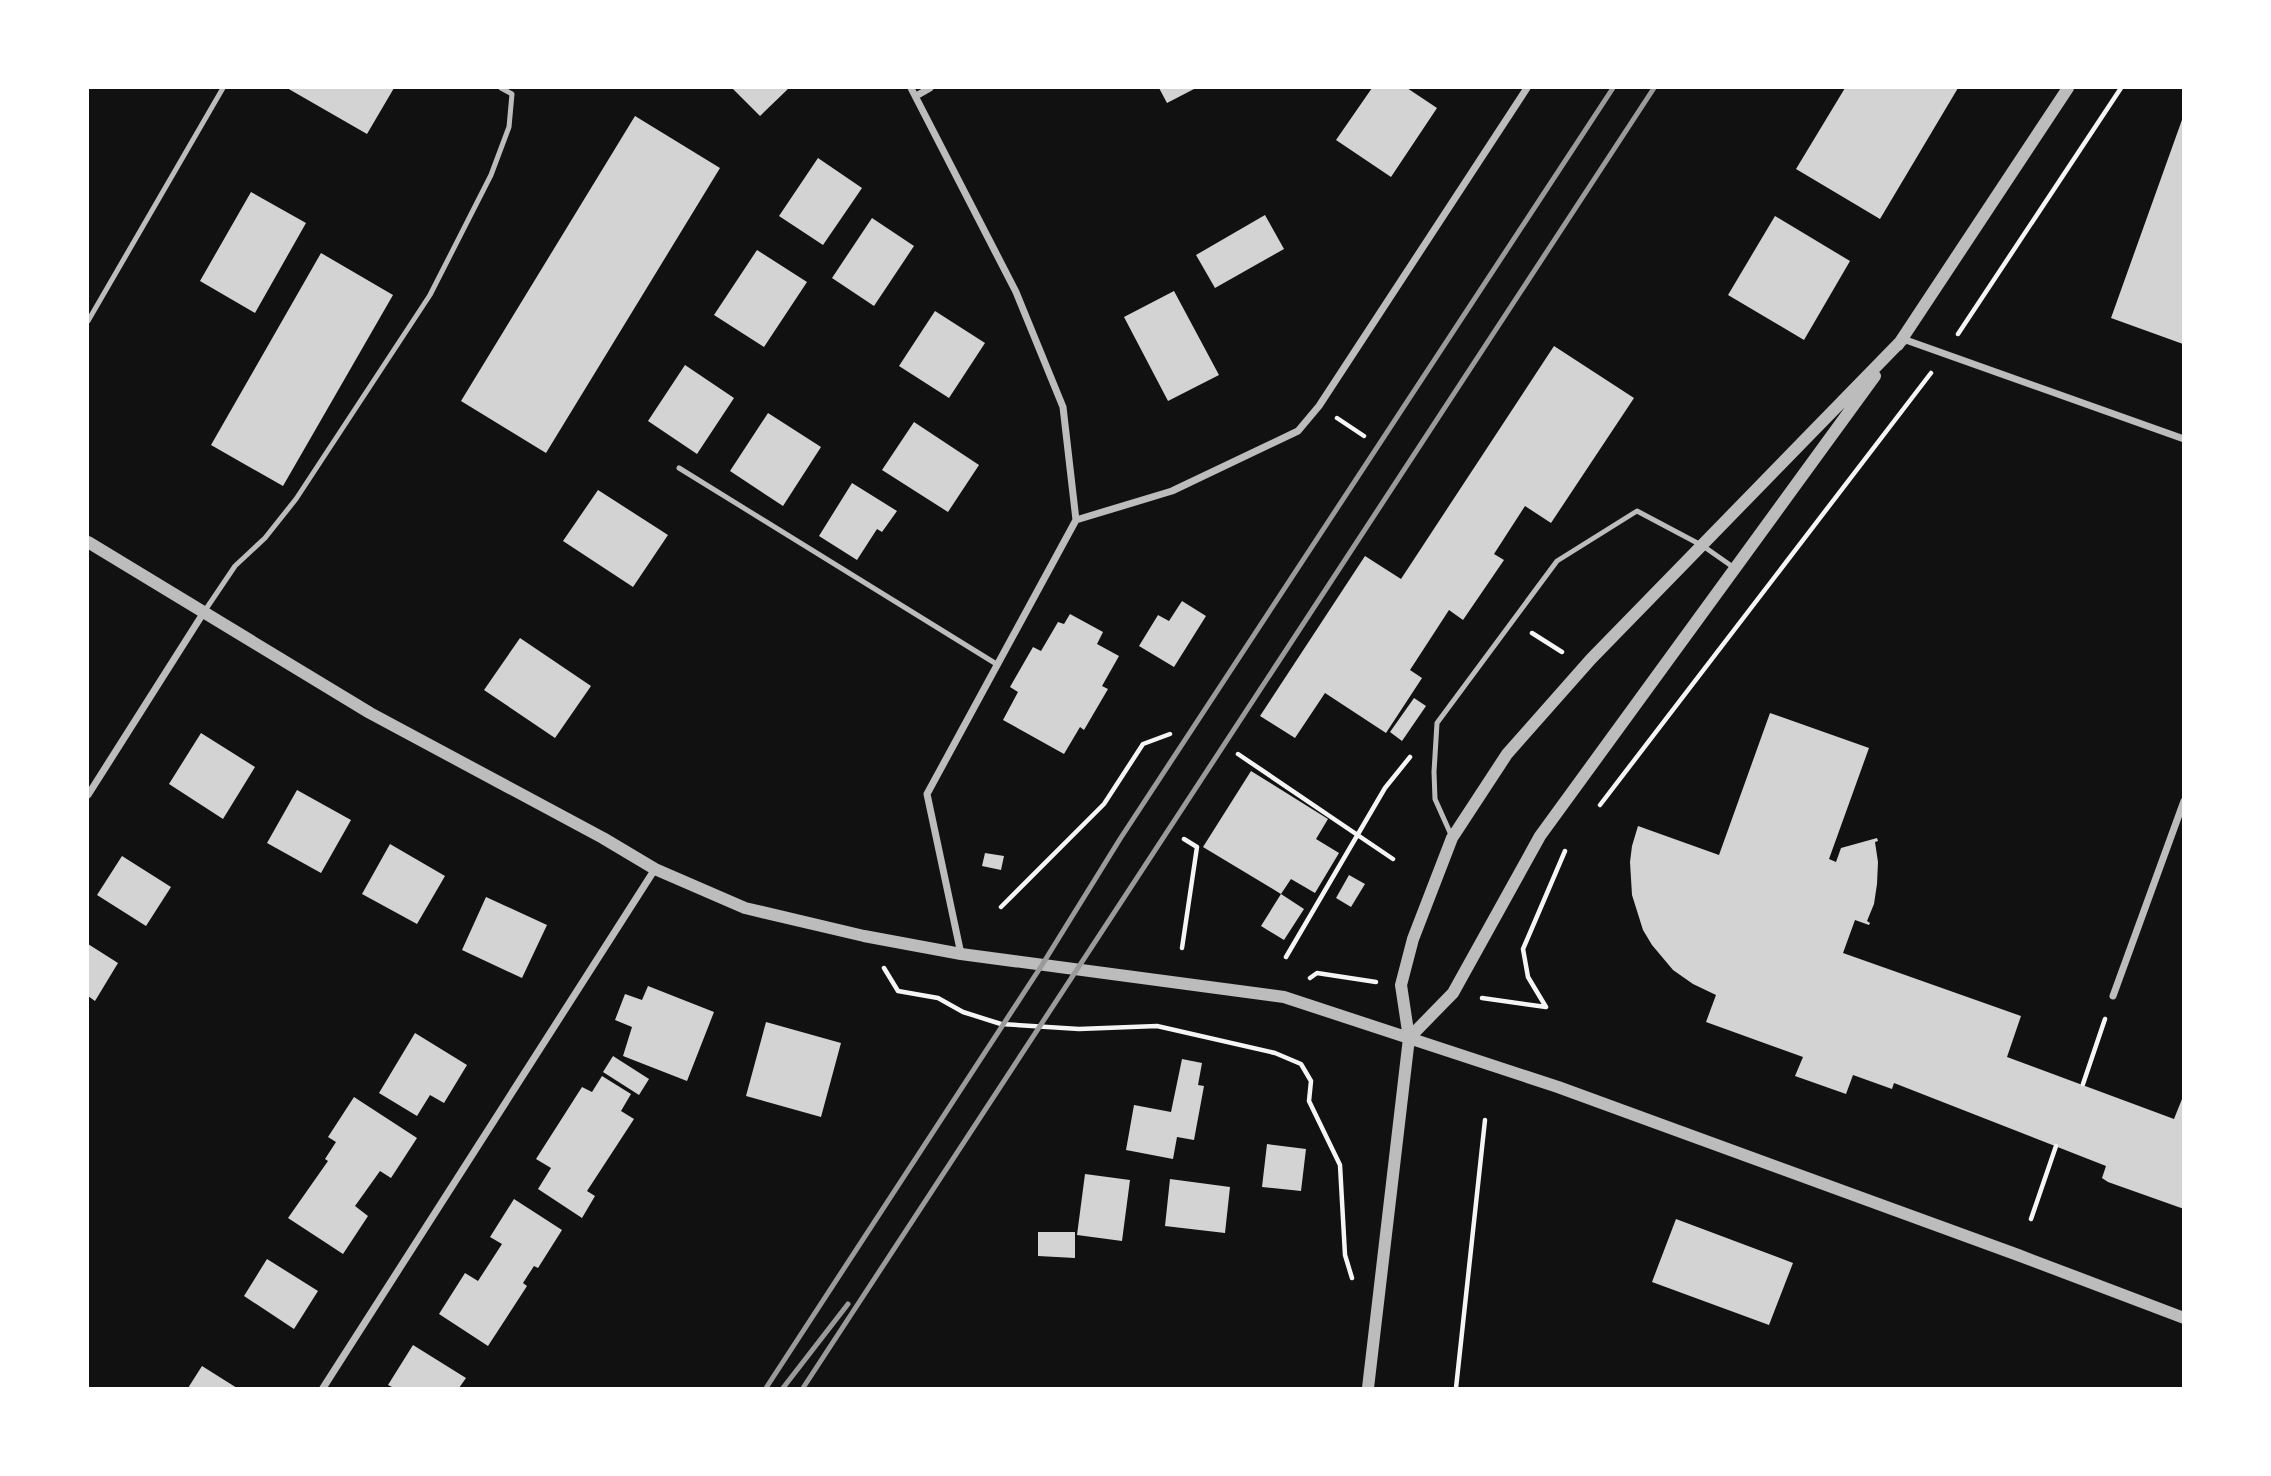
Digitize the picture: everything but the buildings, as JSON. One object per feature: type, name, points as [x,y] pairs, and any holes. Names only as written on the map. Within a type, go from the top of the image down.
[{"type":"street","points":[[911,88],[1016,292],[1063,407],[1076,520],[927,794],[961,954]]},
{"type":"street","points":[[916,96],[930,88]]},
{"type":"street","points":[[1076,520],[1172,491],[1298,430],[1318,406],[1527,88]]},
{"type":"street","points":[[1409,1038],[1453,993],[1540,836],[1903,339],[2068,88]]},
{"type":"street","points":[[1903,339],[2183,439]]},
{"type":"street","points":[[1368,1388],[1409,1038],[1401,985],[1413,939],[1452,838],[1507,754],[1591,659],[1903,339]]},
{"type":"street","points":[[88,542],[370,713],[603,838],[655,869],[745,908],[864,936],[961,954],[1284,997],[1597,1101],[2183,1318]]},
{"type":"street","points":[[88,795],[204,612]]},
{"type":"street","points":[[2113,996],[2183,802]]},
{"type":"street","points":[[323,1388],[655,869]]},
{"type":"lane","points":[[88,321],[223,88]]},
{"type":"lane","points":[[204,612],[235,566],[265,538],[296,499],[430,295],[492,175],[509,127],[512,94],[500,88]]},
{"type":"lane","points":[[679,468],[998,665]]},
{"type":"lane","points":[[1452,838],[1435,799],[1437,723],[1557,561],[1637,511],[1703,546],[1736,569]]},
{"type":"path","points":[[1599,806],[1945,354],[2121,88]]},
{"type":"path","points":[[1513,620],[1562,653]]},
{"type":"path","points":[[1286,957],[1385,788],[1437,723]]},
{"type":"path","points":[[1000,907],[1104,804],[1143,744],[1170,734]]},
{"type":"path","points":[[1238,754],[1393,859]]},
{"type":"path","points":[[1182,948],[1197,847],[1184,839]]},
{"type":"path","points":[[1546,1007],[1528,977],[1523,949],[1567,847]]},
{"type":"path","points":[[1317,973],[1401,985]]},
{"type":"path","points":[[898,991],[938,998],[963,1012],[1001,1024],[1079,1029],[1157,1026],[1275,1053],[1301,1064],[1311,1081],[1309,1101],[1340,1165],[1345,1255],[1353,1280]]},
{"type":"path","points":[[2083,1084],[2113,996]]},
{"type":"path","points":[[1456,1388],[1485,1120]]},
{"type":"path","points":[[2031,1219],[2056,1146]]},
{"type":"railway","points":[[766,1388],[1042,965],[1120,839],[1613,88]]},
{"type":"railway","points":[[803,1388],[1654,88]]},
{"type":"railway","points":[[783,1388],[848,1304]]}]
